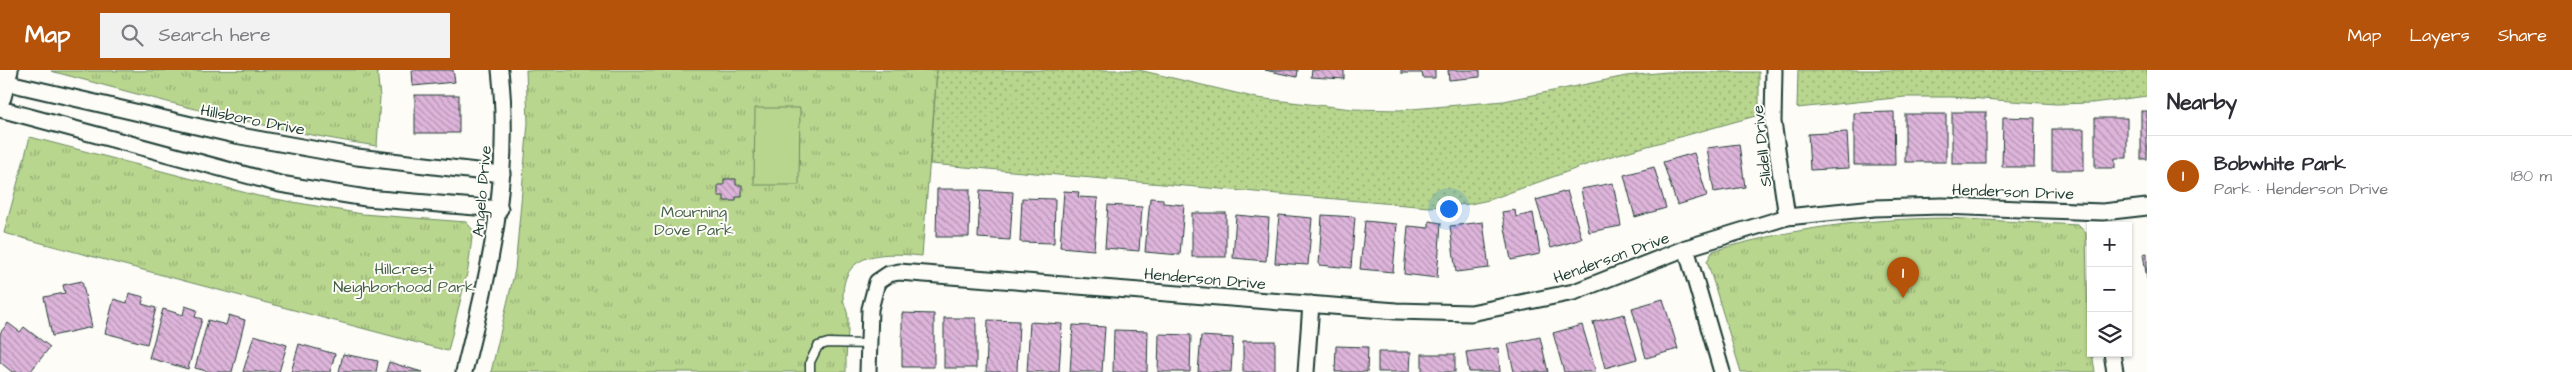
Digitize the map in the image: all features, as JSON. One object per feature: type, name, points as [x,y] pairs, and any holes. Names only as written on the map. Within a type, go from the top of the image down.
[{"type":"street","name":"Angelo Drive","points":[[464,372],[486,288],[500,209],[502,92],[500,70]]},
{"type":"street","name":"Slidell Drive","points":[[1774,70],[1773,122],[1788,217]]},
{"type":"street","name":"Hillsboro Drive","points":[[3,82],[244,137],[357,157],[502,174]]},
{"type":"street","points":[[0,109],[280,184],[366,198],[500,209]]},
{"type":"street","name":"Henderson Drive","points":[[868,344],[870,309],[877,282],[889,274],[912,272],[1437,314],[1471,313],[1574,292],[1686,248],[1788,217],[1874,208],[1942,206],[2104,219],[2147,207]]},
{"type":"street","points":[[1686,248],[1722,372]]},
{"type":"street","points":[[1306,372],[1311,304]]},
{"type":"street","points":[[868,344],[868,372]]},
{"type":"street","points":[[2113,357],[2115,372]]},
{"type":"lane","points":[[810,372],[810,362],[818,346],[828,343],[868,344]]},
{"type":"green space","points":[[377,70],[380,97],[377,146],[254,123],[51,71]]},
{"type":"green space","name":"Mourning Dove Park","points":[[526,70],[937,70],[922,256],[896,254],[870,257],[860,261],[851,269],[845,280],[843,296],[848,318],[846,372],[491,372],[515,270],[528,123]]},
{"type":"green space","points":[[937,70],[1139,70],[1257,98],[1352,109],[1400,110],[1504,101],[1626,76],[1667,72],[1759,72],[1759,115],[1608,157],[1489,200],[1470,204],[1429,207],[930,164]]},
{"type":"green space","points":[[1798,70],[2147,70],[2147,96],[2092,103],[2056,104],[1952,97],[1905,97],[1797,108]]},
{"type":"green space","points":[[755,108],[800,108],[799,185],[754,185]]},
{"type":"green space","name":"Hillcrest Neighborhood Park","points":[[30,137],[258,196],[362,214],[466,222],[473,230],[468,269],[448,351],[4,233]]},
{"type":"green space","points":[[1946,218],[2078,225],[2086,233],[2087,357],[2093,357],[2095,372],[1741,372],[1707,261],[1713,251],[1771,236],[1828,226]]},
{"type":"building","points":[[412,70],[453,70],[455,82],[413,86]]},
{"type":"building","points":[[1265,70],[1298,70],[1297,77]]},
{"type":"building","points":[[1312,70],[1344,70],[1344,79],[1311,77]]},
{"type":"building","points":[[1401,70],[1435,70],[1435,78],[1423,78],[1422,73],[1401,73]]},
{"type":"building","points":[[1448,70],[1480,70],[1480,77],[1449,80]]},
{"type":"building","points":[[415,95],[459,95],[459,133],[415,133]]},
{"type":"building","points":[[2141,111],[2147,111],[2147,159],[2141,159]]},
{"type":"building","points":[[1894,112],[1895,165],[1854,165],[1854,113]]},
{"type":"building","points":[[1952,112],[1986,112],[1986,164],[1952,164]]},
{"type":"building","points":[[1905,114],[1946,114],[1946,162],[1905,162]]},
{"type":"building","points":[[2003,117],[2035,118],[2034,167],[2002,167]]},
{"type":"building","points":[[2095,118],[2127,118],[2127,158],[2115,158],[2115,168],[2095,168]]},
{"type":"building","points":[[2052,129],[2084,129],[2084,170],[2052,170]]},
{"type":"building","points":[[1847,132],[1849,168],[1810,170],[1808,134]]},
{"type":"building","points":[[1739,144],[1745,187],[1714,192],[1707,148]]},
{"type":"building","points":[[1694,153],[1707,196],[1677,205],[1663,162]]},
{"type":"building","points":[[1654,167],[1666,208],[1635,217],[1624,175]]},
{"type":"building","points":[[724,179],[736,179],[736,185],[742,185],[742,197],[736,197],[736,201],[724,201],[724,196],[718,196],[718,185],[724,185]]},
{"type":"building","points":[[1613,183],[1621,226],[1589,232],[1581,189]]},
{"type":"building","points":[[937,189],[970,189],[969,237],[936,237]]},
{"type":"building","points":[[980,190],[1013,192],[1010,240],[978,238]]},
{"type":"building","points":[[1064,191],[1079,192],[1078,197],[1098,198],[1094,250],[1060,247]]},
{"type":"building","points":[[1567,191],[1582,239],[1551,248],[1536,200]]},
{"type":"building","points":[[1022,198],[1055,199],[1054,243],[1020,242]]},
{"type":"building","points":[[1150,198],[1163,199],[1163,203],[1184,205],[1180,255],[1145,252]]},
{"type":"building","points":[[1108,205],[1142,207],[1139,251],[1105,248]]},
{"type":"building","points":[[1515,210],[1516,217],[1533,213],[1540,254],[1511,260],[1502,212]]},
{"type":"building","points":[[1192,213],[1226,213],[1226,257],[1192,257]]},
{"type":"building","points":[[1236,215],[1269,218],[1266,261],[1233,258]]},
{"type":"building","points":[[1279,215],[1312,218],[1308,265],[1275,263]]},
{"type":"building","points":[[1322,215],[1355,217],[1351,268],[1319,265]]},
{"type":"building","points":[[1365,221],[1397,224],[1393,272],[1360,269]]},
{"type":"building","points":[[1429,221],[1441,223],[1437,278],[1404,274],[1408,226],[1429,228]]},
{"type":"building","points":[[1483,222],[1489,268],[1456,272],[1450,226]]},
{"type":"building","points":[[2147,253],[2147,279],[2143,254]]},
{"type":"building","points":[[82,281],[92,327],[52,336],[44,297],[65,293],[63,285]]},
{"type":"building","points":[[129,293],[144,297],[142,304],[156,308],[147,344],[105,333],[114,299],[127,303]]},
{"type":"building","points":[[1663,299],[1678,349],[1646,358],[1632,308]]},
{"type":"building","points":[[185,306],[197,310],[195,317],[202,319],[188,369],[149,358],[163,309],[183,315]]},
{"type":"building","points":[[902,313],[934,314],[934,367],[902,367]]},
{"type":"building","points":[[1624,314],[1637,359],[1605,368],[1593,322]]},
{"type":"building","points":[[229,315],[245,320],[232,372],[210,372],[195,368],[208,320],[226,325]]},
{"type":"building","points":[[944,318],[976,318],[976,368],[944,368]]},
{"type":"building","points":[[988,320],[1019,321],[1017,372],[986,372]]},
{"type":"building","points":[[1030,322],[1062,324],[1059,372],[1027,372]]},
{"type":"building","points":[[8,323],[20,332],[24,327],[50,347],[30,372],[12,372],[0,362],[0,333]]},
{"type":"building","points":[[1073,325],[1105,327],[1102,372],[1070,372]]},
{"type":"building","points":[[1582,325],[1596,372],[1564,372],[1553,333]]},
{"type":"building","points":[[1114,330],[1148,331],[1147,372],[1113,372]]},
{"type":"building","points":[[1159,334],[1191,335],[1190,372],[1158,372]]},
{"type":"building","points":[[254,335],[287,345],[279,372],[243,372]]},
{"type":"building","points":[[1201,336],[1233,338],[1231,372],[1198,372]]},
{"type":"building","points":[[1540,337],[1548,372],[1514,372],[1508,344]]},
{"type":"building","points":[[1243,341],[1275,341],[1275,372],[1243,372]]},
{"type":"building","points":[[299,344],[335,354],[330,372],[291,372]]},
{"type":"building","points":[[1336,346],[1368,347],[1367,372],[1335,372]]},
{"type":"building","points":[[1498,348],[1500,372],[1469,372],[1466,352]]},
{"type":"building","points":[[1378,352],[1411,352],[1410,372],[1378,372]]},
{"type":"building","points":[[343,354],[378,361],[376,372],[339,372]]},
{"type":"building","points":[[1422,354],[1455,354],[1455,372],[1422,372]]},
{"type":"building","points":[[389,362],[422,372],[386,372]]},
{"type":"place","name":"Bobwhite Park","points":[[1903,298]]}]
